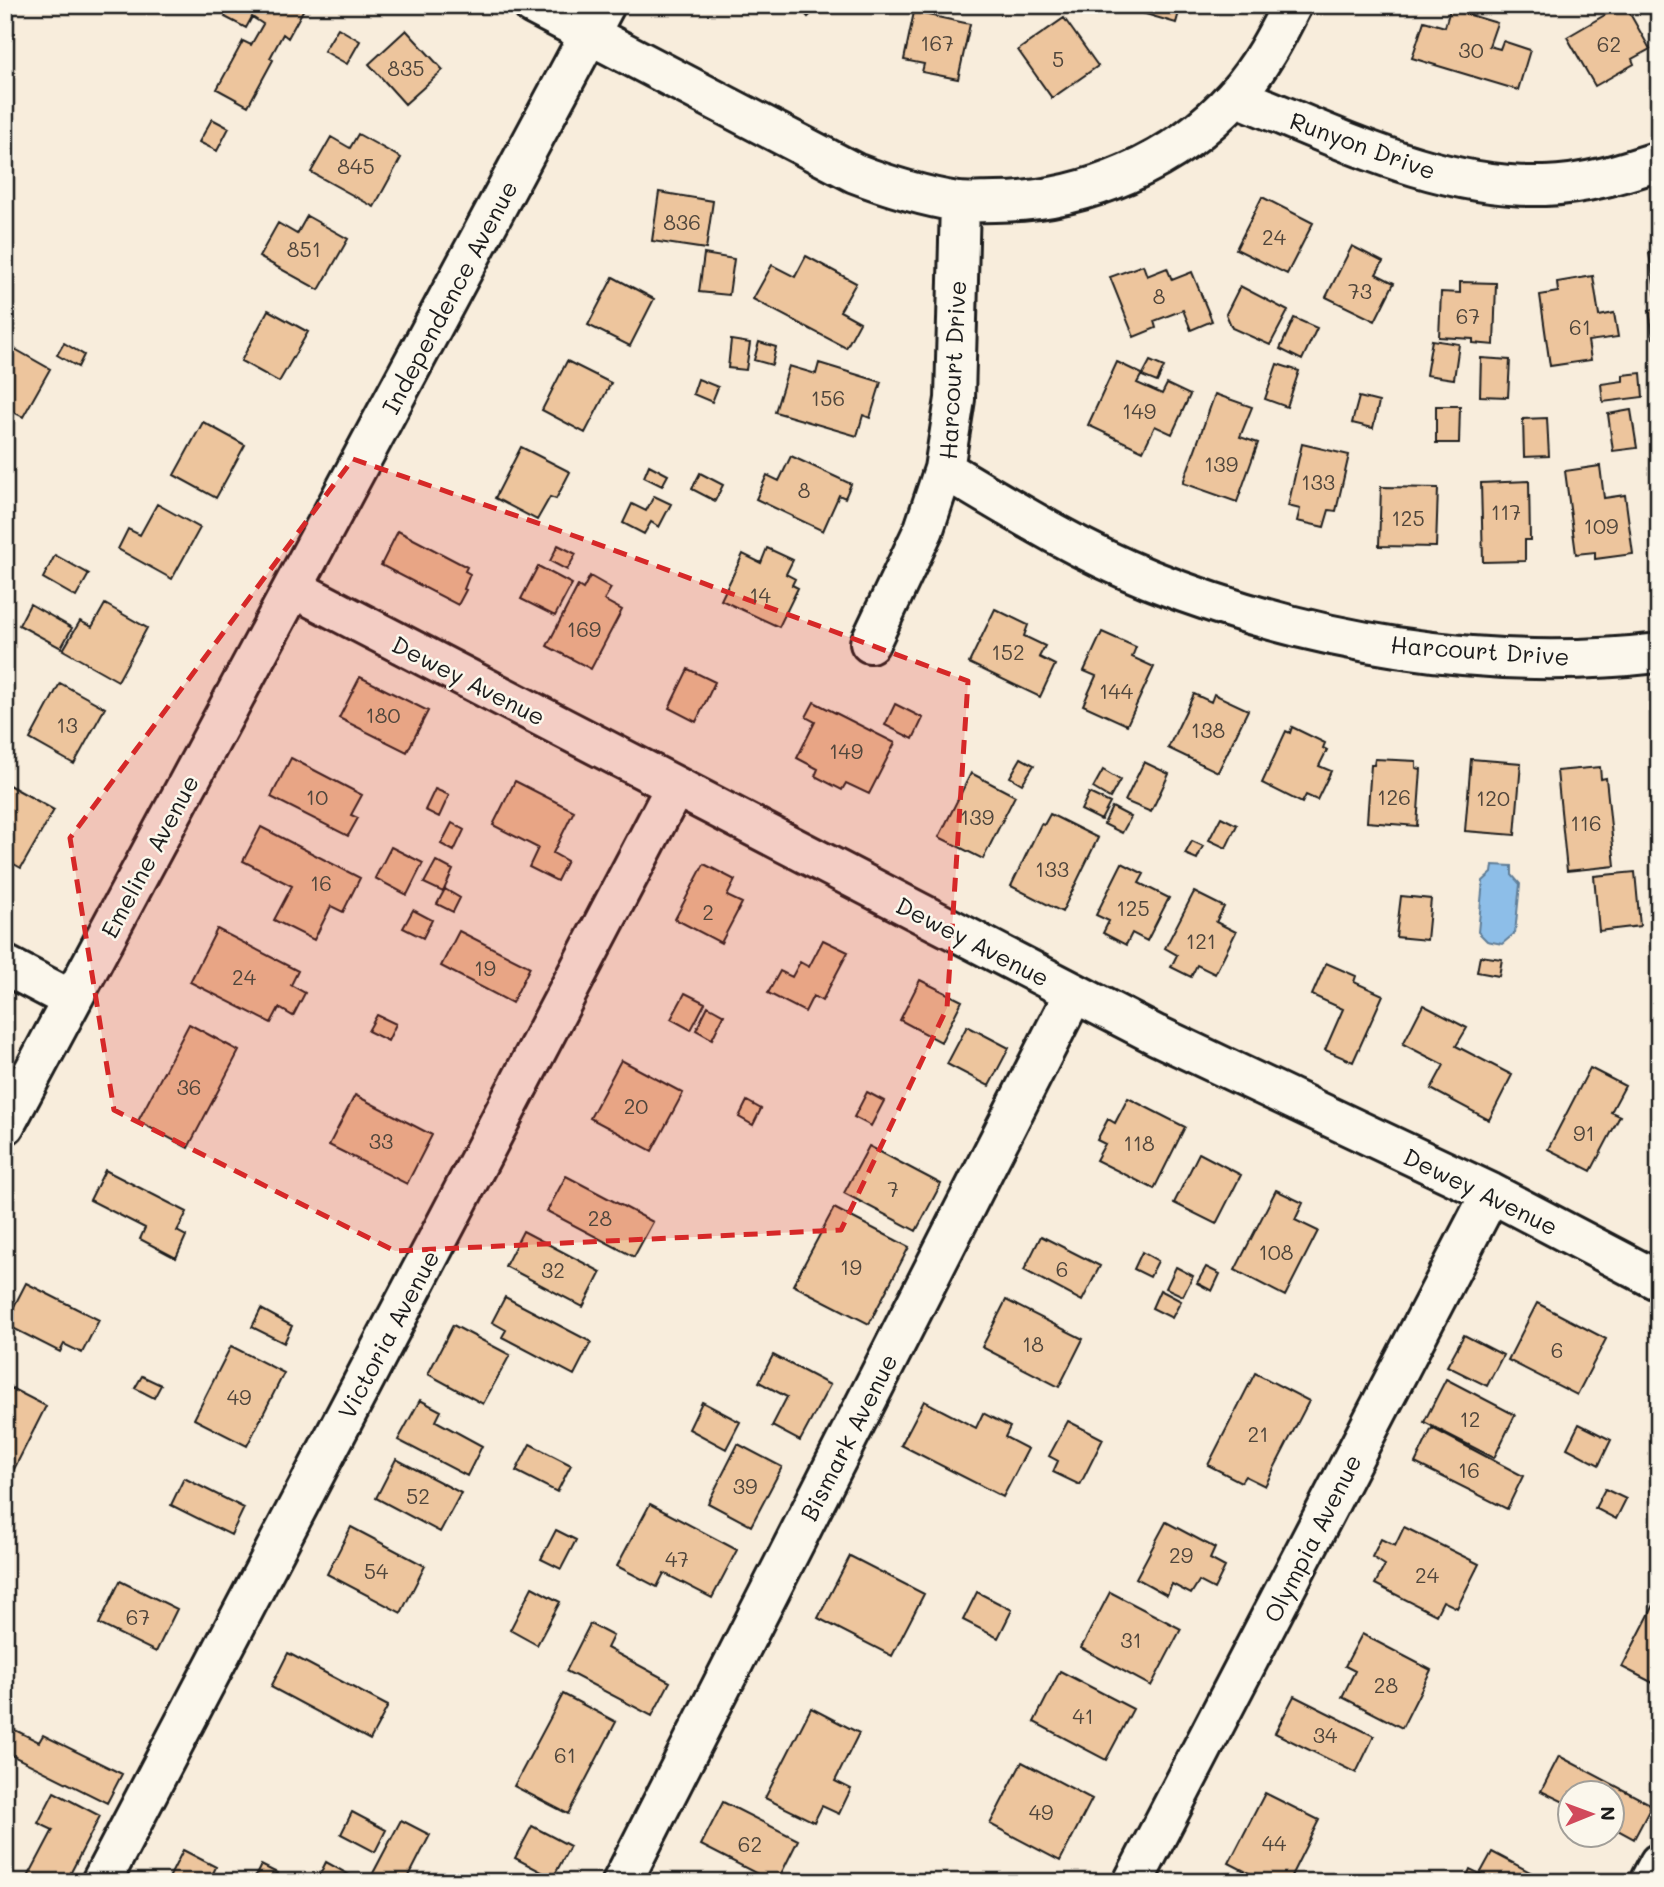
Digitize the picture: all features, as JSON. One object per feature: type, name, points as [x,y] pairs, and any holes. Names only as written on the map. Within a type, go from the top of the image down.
[{"type":"street","points":[[533,5],[597,20],[855,173],[904,191],[960,202],[1024,202],[1089,189],[1142,167],[1195,133],[1235,96],[1268,53],[1292,5]]},
{"type":"street","name":"Independence Avenue","points":[[293,588],[597,20]]},
{"type":"street","name":"Runyon Drive","points":[[1235,96],[1423,171],[1484,184],[1546,187],[1607,178],[1659,161]]},
{"type":"street","name":"Harcourt Drive","points":[[960,202],[955,398],[944,469],[1047,531],[1149,579],[1254,616],[1345,638],[1436,652],[1530,659],[1659,653]]},
{"type":"street","points":[[870,643],[924,529],[944,469]]},
{"type":"street","name":"Dewey Avenue","points":[[293,588],[1156,1035],[1491,1193],[1659,1281]]},
{"type":"street","name":"Emeline Avenue","points":[[5,1125],[293,588]]},
{"type":"street","name":"Victoria Avenue","points":[[101,1882],[676,787]]},
{"type":"street","points":[[5,965],[72,1000]]},
{"type":"street","name":"Bismark Avenue","points":[[622,1882],[1074,993]]},
{"type":"street","name":"Olympia Avenue","points":[[1133,1882],[1491,1193]]},
{"type":"street","points":[[1649,1882],[1659,1863]]},
{"type":"highlighted area","points":[[353,459],[589,541],[968,681],[947,1008],[841,1230],[395,1251],[114,1110],[70,838]]},
{"type":"water","points":[[1493,865],[1512,866],[1512,875],[1520,884],[1515,933],[1502,944],[1487,941],[1478,932],[1483,881],[1492,873]]},
{"type":"building","points":[[230,5],[306,5],[288,38],[283,34],[270,58],[273,60],[248,106],[217,89],[243,41],[251,45],[263,24],[252,17],[246,28],[225,17]]},
{"type":"building","points":[[797,5],[821,5],[808,17]]},
{"type":"building","points":[[1115,5],[1181,5],[1176,23]]},
{"type":"building","points":[[1625,5],[1650,49],[1632,59],[1634,64],[1595,86],[1567,37]]},
{"type":"building","points":[[1450,9],[1497,23],[1489,46],[1500,49],[1503,41],[1530,50],[1518,90],[1412,58],[1424,21],[1445,27]]},
{"type":"building","points":[[914,12],[970,24],[958,79],[922,72],[924,64],[904,60]]},
{"type":"building","points":[[1064,18],[1098,66],[1052,98],[1018,50]]},
{"type":"building","points":[[338,28],[360,41],[347,64],[324,51]]},
{"type":"building","points":[[406,30],[443,70],[405,104],[369,64]]},
{"type":"building","points":[[212,119],[229,128],[217,151],[199,142]]},
{"type":"building","points":[[358,134],[401,158],[374,207],[311,172],[331,137],[350,148]]},
{"type":"building","points":[[659,192],[713,201],[706,249],[652,241]]},
{"type":"building","points":[[1262,197],[1313,223],[1287,274],[1236,249]]},
{"type":"building","points":[[307,216],[348,239],[319,290],[259,257],[278,223],[297,234]]},
{"type":"building","points":[[1352,246],[1383,262],[1376,274],[1394,283],[1375,321],[1326,297]]},
{"type":"building","points":[[1659,251],[1659,337],[1653,338],[1649,310],[1658,309],[1649,253]]},
{"type":"building","points":[[704,254],[734,259],[729,295],[699,292]]},
{"type":"building","points":[[806,256],[856,283],[840,311],[860,322],[846,348],[753,299],[772,265],[795,277]]},
{"type":"building","points":[[1143,265],[1147,276],[1167,268],[1172,280],[1192,272],[1212,321],[1191,330],[1183,310],[1154,321],[1156,328],[1134,337],[1110,277]]},
{"type":"building","points":[[1593,276],[1599,316],[1614,313],[1618,337],[1588,341],[1591,360],[1550,366],[1540,295],[1558,292],[1557,282]]},
{"type":"building","points":[[613,277],[654,299],[630,346],[588,325]]},
{"type":"building","points":[[1460,282],[1496,283],[1494,345],[1473,343],[1473,339],[1439,337],[1441,292],[1460,293]]},
{"type":"building","points":[[1240,286],[1288,311],[1270,345],[1232,328],[1226,314]]},
{"type":"building","points":[[268,310],[308,332],[279,382],[241,361]]},
{"type":"building","points":[[1294,318],[1317,328],[1302,360],[1280,349]]},
{"type":"building","points":[[731,340],[750,343],[746,370],[728,368]]},
{"type":"building","points":[[1432,340],[1459,344],[1454,379],[1426,375]]},
{"type":"building","points":[[759,342],[776,347],[772,365],[754,360]]},
{"type":"building","points":[[64,343],[84,355],[78,367],[57,355]]},
{"type":"building","points":[[6,344],[50,369],[23,417],[5,408]]},
{"type":"building","points":[[1481,358],[1510,360],[1508,397],[1480,396]]},
{"type":"building","points":[[567,361],[611,383],[585,433],[542,410]]},
{"type":"building","points":[[1150,361],[1164,367],[1157,382],[1142,376]]},
{"type":"building","points":[[1117,362],[1142,374],[1137,383],[1162,394],[1167,384],[1190,395],[1172,434],[1155,426],[1143,451],[1088,425]]},
{"type":"building","points":[[819,363],[881,382],[870,418],[863,415],[857,436],[775,412],[789,366],[816,374]]},
{"type":"building","points":[[1277,364],[1299,371],[1287,407],[1265,399]]},
{"type":"building","points":[[1641,373],[1643,397],[1603,402],[1601,384],[1623,381],[1623,375]]},
{"type":"building","points":[[698,379],[718,387],[712,402],[693,394]]},
{"type":"building","points":[[1215,394],[1252,407],[1240,437],[1258,443],[1237,502],[1183,483]]},
{"type":"building","points":[[1359,397],[1379,402],[1373,428],[1352,423]]},
{"type":"building","points":[[1436,406],[1460,406],[1459,443],[1436,443]]},
{"type":"building","points":[[1631,410],[1637,448],[1613,451],[1608,414]]},
{"type":"building","points":[[1547,418],[1549,456],[1524,457],[1523,419]]},
{"type":"building","points":[[203,422],[245,445],[216,498],[174,475]]},
{"type":"building","points":[[1302,444],[1349,455],[1336,511],[1329,510],[1324,527],[1297,521],[1300,509],[1288,506]]},
{"type":"building","points":[[521,447],[570,472],[556,499],[550,497],[537,520],[495,498]]},
{"type":"building","points":[[791,456],[851,484],[845,498],[839,495],[823,531],[756,499],[767,475],[779,481]]},
{"type":"building","points":[[649,465],[668,475],[662,486],[644,477]]},
{"type":"building","points":[[1600,466],[1604,498],[1625,495],[1633,554],[1595,559],[1595,552],[1576,554],[1565,471]]},
{"type":"building","points":[[700,473],[723,485],[715,501],[692,489]]},
{"type":"building","points":[[1529,481],[1530,540],[1525,540],[1525,561],[1483,562],[1481,483]]},
{"type":"building","points":[[1381,487],[1438,488],[1436,547],[1379,546]]},
{"type":"building","points":[[654,496],[671,504],[659,527],[651,522],[644,534],[623,523],[632,504],[646,511]]},
{"type":"building","points":[[157,504],[200,528],[172,579],[118,549],[128,529],[140,535]]},
{"type":"building","points":[[398,531],[467,567],[465,571],[470,574],[458,605],[381,565]]},
{"type":"building","points":[[558,545],[576,554],[567,570],[550,561]]},
{"type":"building","points":[[767,548],[793,560],[786,574],[795,579],[792,585],[798,588],[779,627],[721,600],[743,554],[761,563]]},
{"type":"building","points":[[55,555],[89,574],[76,597],[43,578]]},
{"type":"building","points":[[538,566],[572,584],[555,616],[521,599]]},
{"type":"building","points":[[590,576],[611,588],[604,600],[622,610],[591,669],[547,646],[578,586],[583,589]]},
{"type":"building","points":[[30,604],[72,628],[61,648],[19,625]]},
{"type":"building","points":[[105,604],[147,628],[118,681],[63,650],[80,621],[92,627]]},
{"type":"building","points":[[995,609],[1028,625],[1024,636],[1045,646],[1039,657],[1055,665],[1040,697],[969,663]]},
{"type":"building","points":[[1102,632],[1136,647],[1132,657],[1154,667],[1127,725],[1083,705],[1096,676],[1084,671]]},
{"type":"building","points":[[688,669],[715,682],[696,722],[669,708]]},
{"type":"building","points":[[360,677],[428,711],[407,752],[339,718]]},
{"type":"building","points":[[60,683],[105,708],[74,764],[30,739]]},
{"type":"building","points":[[1194,694],[1211,702],[1214,694],[1248,710],[1218,772],[1168,748]]},
{"type":"building","points":[[814,702],[895,743],[869,794],[846,783],[842,790],[815,776],[818,769],[797,758],[815,722],[806,717]]},
{"type":"building","points":[[895,704],[923,718],[913,739],[885,725]]},
{"type":"building","points":[[1292,727],[1325,743],[1323,748],[1327,750],[1319,766],[1331,771],[1317,800],[1306,795],[1302,803],[1262,783],[1286,731],[1290,733]]},
{"type":"building","points":[[291,758],[362,795],[351,815],[358,818],[348,836],[271,797]]},
{"type":"building","points":[[1021,758],[1034,765],[1022,784],[1010,777]]},
{"type":"building","points":[[1375,759],[1416,761],[1416,768],[1421,769],[1417,826],[1367,822],[1371,765],[1374,765]]},
{"type":"building","points":[[1471,759],[1521,763],[1515,835],[1465,831]]},
{"type":"building","points":[[1144,762],[1169,774],[1151,812],[1125,801]]},
{"type":"building","points":[[1654,763],[1659,763],[1658,808]]},
{"type":"building","points":[[1600,767],[1601,779],[1606,778],[1615,866],[1567,871],[1557,771]]},
{"type":"building","points":[[1103,770],[1120,780],[1110,798],[1093,788]]},
{"type":"building","points":[[971,773],[1015,796],[983,859],[939,837]]},
{"type":"building","points":[[515,781],[574,811],[553,853],[567,861],[557,881],[529,867],[538,848],[493,825]]},
{"type":"building","points":[[7,784],[54,810],[21,868],[5,859]]},
{"type":"building","points":[[435,789],[449,795],[439,817],[425,810]]},
{"type":"building","points":[[1089,793],[1110,803],[1101,820],[1081,810]]},
{"type":"building","points":[[1112,807],[1131,817],[1122,833],[1104,824]]},
{"type":"building","points":[[1050,814],[1098,838],[1062,912],[1011,886],[1041,824],[1044,825]]},
{"type":"building","points":[[1221,817],[1237,825],[1226,848],[1209,840]]},
{"type":"building","points":[[452,823],[464,830],[454,851],[441,844]]},
{"type":"building","points":[[261,827],[360,878],[343,912],[331,906],[314,940],[274,920],[292,886],[243,861]]},
{"type":"building","points":[[1192,841],[1203,846],[1197,859],[1185,854]]},
{"type":"building","points":[[391,847],[423,863],[407,895],[375,878]]},
{"type":"building","points":[[436,861],[453,870],[443,892],[424,883]]},
{"type":"building","points":[[1122,863],[1144,874],[1139,883],[1169,898],[1147,941],[1132,933],[1126,945],[1103,933],[1109,921],[1096,915]]},
{"type":"building","points":[[704,864],[735,880],[727,896],[742,903],[721,943],[675,919]]},
{"type":"building","points":[[1635,872],[1640,926],[1599,931],[1594,876]]},
{"type":"building","points":[[445,889],[460,898],[453,912],[437,904]]},
{"type":"building","points":[[1194,892],[1224,907],[1216,922],[1236,932],[1215,974],[1197,965],[1191,977],[1171,967],[1177,955],[1165,948]]},
{"type":"building","points":[[1401,896],[1431,899],[1427,940],[1396,937]]},
{"type":"building","points":[[413,910],[432,920],[423,938],[403,928]]},
{"type":"building","points":[[217,929],[298,971],[291,985],[305,993],[293,1016],[279,1008],[271,1023],[190,982]]},
{"type":"building","points":[[459,931],[530,967],[512,1003],[441,966]]},
{"type":"building","points":[[823,940],[848,952],[822,1001],[813,996],[805,1012],[768,993],[780,971],[792,977],[800,962],[809,967]]},
{"type":"building","points":[[1480,956],[1502,959],[1499,976],[1477,972]]},
{"type":"building","points":[[1326,963],[1356,976],[1354,982],[1383,995],[1353,1062],[1325,1050],[1343,1009],[1312,995]]},
{"type":"building","points":[[920,980],[962,1001],[941,1042],[900,1020]]},
{"type":"building","points":[[685,993],[705,1003],[691,1030],[671,1019]]},
{"type":"building","points":[[1423,1005],[1467,1028],[1456,1046],[1512,1075],[1489,1120],[1431,1089],[1444,1065],[1403,1044]]},
{"type":"building","points":[[708,1006],[724,1015],[712,1039],[696,1030]]},
{"type":"building","points":[[377,1015],[396,1024],[388,1041],[368,1031]]},
{"type":"building","points":[[189,1024],[239,1051],[188,1148],[138,1121]]},
{"type":"building","points":[[967,1026],[1009,1048],[989,1086],[947,1064]]},
{"type":"building","points":[[621,1060],[683,1093],[652,1151],[590,1118]]},
{"type":"building","points":[[1590,1068],[1625,1086],[1611,1112],[1620,1116],[1591,1171],[1548,1149]]},
{"type":"building","points":[[867,1092],[884,1101],[871,1126],[854,1117]]},
{"type":"building","points":[[355,1095],[432,1135],[407,1184],[329,1145]]},
{"type":"building","points":[[1128,1098],[1185,1127],[1154,1189],[1096,1160],[1105,1144],[1097,1140],[1108,1119],[1115,1123]]},
{"type":"building","points":[[747,1101],[761,1109],[753,1125],[739,1117]]},
{"type":"building","points":[[869,1146],[941,1184],[916,1231],[844,1193]]},
{"type":"building","points":[[1199,1153],[1241,1175],[1216,1224],[1174,1203]]},
{"type":"building","points":[[105,1170],[187,1212],[177,1231],[186,1236],[176,1258],[140,1239],[145,1228],[90,1200]]},
{"type":"building","points":[[566,1176],[653,1222],[634,1257],[547,1211]]},
{"type":"building","points":[[1276,1190],[1303,1203],[1295,1220],[1318,1231],[1285,1296],[1235,1270]]},
{"type":"building","points":[[834,1208],[909,1247],[869,1324],[793,1285]]},
{"type":"building","points":[[523,1231],[601,1272],[583,1307],[505,1266]]},
{"type":"building","points":[[1041,1236],[1100,1266],[1082,1301],[1024,1270]]},
{"type":"building","points":[[1142,1252],[1158,1261],[1150,1277],[1134,1269]]},
{"type":"building","points":[[1176,1267],[1193,1276],[1183,1296],[1166,1288]]},
{"type":"building","points":[[1206,1267],[1220,1274],[1212,1291],[1197,1283]]},
{"type":"building","points":[[26,1283],[99,1320],[82,1353],[64,1344],[60,1352],[5,1324]]},
{"type":"building","points":[[1160,1290],[1181,1301],[1172,1318],[1152,1308]]},
{"type":"building","points":[[505,1297],[591,1342],[574,1375],[502,1337],[506,1330],[492,1322]]},
{"type":"building","points":[[1006,1300],[1083,1339],[1059,1387],[982,1347]]},
{"type":"building","points":[[1537,1303],[1606,1339],[1577,1395],[1508,1360]]},
{"type":"building","points":[[261,1309],[292,1326],[284,1343],[252,1327]]},
{"type":"building","points":[[453,1325],[510,1355],[483,1404],[428,1374]]},
{"type":"building","points":[[1464,1335],[1503,1355],[1487,1386],[1447,1366]]},
{"type":"building","points":[[231,1346],[284,1373],[247,1446],[194,1419]]},
{"type":"building","points":[[773,1355],[830,1385],[800,1441],[772,1426],[787,1397],[759,1382]]},
{"type":"building","points":[[1255,1373],[1309,1401],[1265,1486],[1245,1476],[1241,1482],[1208,1465]]},
{"type":"building","points":[[142,1376],[161,1385],[154,1398],[135,1388]]},
{"type":"building","points":[[1446,1379],[1515,1415],[1494,1458],[1424,1422]]},
{"type":"building","points":[[5,1385],[46,1406],[5,1487]]},
{"type":"building","points":[[420,1400],[441,1411],[436,1421],[482,1446],[467,1476],[398,1440]]},
{"type":"building","points":[[924,1401],[976,1428],[983,1413],[1010,1427],[1005,1437],[1028,1449],[1003,1497],[901,1445]]},
{"type":"building","points":[[702,1402],[740,1422],[726,1449],[689,1429]]},
{"type":"building","points":[[1068,1421],[1103,1439],[1080,1485],[1053,1472],[1058,1461],[1049,1456]]},
{"type":"building","points":[[1579,1424],[1611,1440],[1599,1465],[1567,1448]]},
{"type":"building","points":[[1432,1428],[1523,1476],[1507,1509],[1415,1463]]},
{"type":"building","points":[[530,1444],[571,1465],[557,1492],[516,1471]]},
{"type":"building","points":[[738,1444],[782,1467],[751,1526],[708,1503]]},
{"type":"building","points":[[396,1459],[461,1493],[440,1532],[376,1498]]},
{"type":"building","points":[[184,1478],[244,1508],[231,1535],[171,1505]]},
{"type":"building","points":[[1605,1489],[1626,1499],[1616,1519],[1595,1508]]},
{"type":"building","points":[[650,1504],[737,1550],[712,1598],[664,1573],[657,1587],[617,1566]]},
{"type":"building","points":[[1166,1522],[1215,1548],[1210,1559],[1225,1567],[1214,1589],[1199,1581],[1191,1594],[1172,1584],[1167,1595],[1136,1578]]},
{"type":"building","points":[[351,1527],[425,1566],[401,1613],[327,1574]]},
{"type":"building","points":[[1404,1527],[1479,1564],[1457,1608],[1443,1601],[1436,1615],[1375,1584],[1385,1565],[1372,1557],[1381,1539],[1395,1546]]},
{"type":"building","points":[[556,1530],[576,1540],[561,1569],[541,1559]]},
{"type":"building","points":[[850,1556],[924,1594],[892,1656],[818,1618]]},
{"type":"building","points":[[120,1581],[177,1609],[156,1652],[99,1624]]},
{"type":"building","points":[[532,1587],[560,1602],[537,1645],[510,1630]]},
{"type":"building","points":[[977,1592],[1012,1610],[998,1638],[963,1620]]},
{"type":"building","points":[[1110,1592],[1181,1629],[1151,1686],[1081,1648]]},
{"type":"building","points":[[1654,1605],[1659,1608],[1659,1686],[1622,1667]]},
{"type":"building","points":[[590,1624],[613,1636],[607,1648],[670,1682],[652,1716],[566,1671]]},
{"type":"building","points":[[1362,1634],[1431,1670],[1402,1728],[1342,1697],[1355,1671],[1345,1666]]},
{"type":"building","points":[[288,1653],[388,1706],[370,1740],[271,1687]]},
{"type":"building","points":[[1060,1671],[1133,1709],[1106,1760],[1034,1722]]},
{"type":"building","points":[[563,1694],[616,1722],[568,1814],[514,1786]]},
{"type":"building","points":[[1294,1696],[1374,1736],[1356,1773],[1275,1733]]},
{"type":"building","points":[[811,1708],[859,1733],[835,1781],[851,1789],[839,1814],[822,1806],[814,1822],[765,1798]]},
{"type":"building","points":[[5,1725],[39,1742],[43,1735],[122,1774],[107,1803],[5,1752]]},
{"type":"building","points":[[1559,1756],[1601,1778],[1556,1778],[1556,1798],[1541,1791]]},
{"type":"building","points":[[1022,1762],[1092,1799],[1060,1861],[990,1824]]},
{"type":"building","points":[[1626,1791],[1652,1805],[1634,1839],[1626,1835]]},
{"type":"building","points":[[54,1792],[100,1816],[66,1882],[33,1882],[27,1879],[53,1830],[38,1823]]},
{"type":"building","points":[[1265,1793],[1319,1820],[1288,1882],[1266,1882],[1229,1863]]},
{"type":"building","points":[[723,1802],[798,1840],[777,1882],[701,1845]]},
{"type":"building","points":[[352,1812],[386,1830],[375,1852],[341,1834]]},
{"type":"building","points":[[401,1820],[430,1835],[406,1882],[379,1882],[371,1877]]},
{"type":"building","points":[[532,1826],[570,1846],[553,1878],[515,1858]]},
{"type":"building","points":[[183,1850],[216,1867],[209,1882],[167,1882]]},
{"type":"building","points":[[1492,1852],[1549,1882],[1464,1882],[1470,1869],[1480,1874]]},
{"type":"building","points":[[326,1862],[357,1879],[355,1882],[316,1882]]},
{"type":"building","points":[[261,1865],[277,1873],[272,1882],[264,1882],[255,1877]]}]
